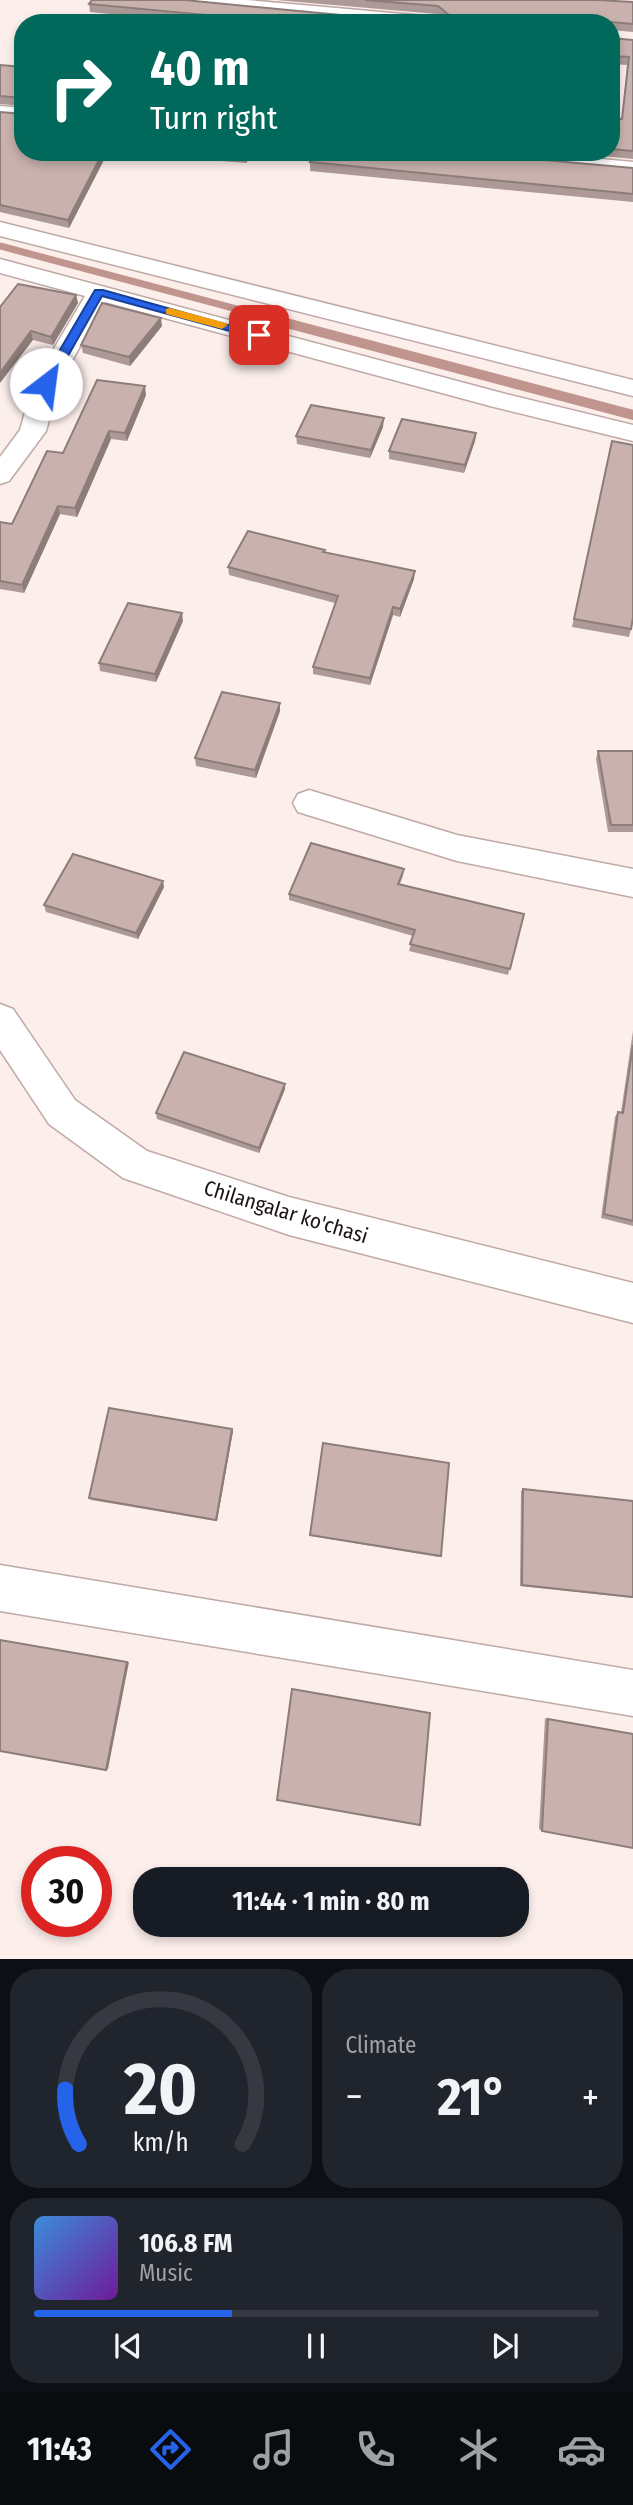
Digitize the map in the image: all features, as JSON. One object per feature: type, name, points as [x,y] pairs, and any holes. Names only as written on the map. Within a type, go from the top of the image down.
[{"type":"street","points":[[186,0],[339,14]]},
{"type":"street","points":[[555,161],[633,168]]},
{"type":"street","points":[[0,229],[633,388]]},
{"type":"street","points":[[0,267],[486,397],[633,433]]},
{"type":"street","points":[[0,475],[33,431],[46,384],[99,292]]},
{"type":"street","points":[[309,803],[457,848],[633,883]]},
{"type":"street","name":"Chilangalar ko'chasi","points":[[0,1020],[62,1112],[136,1165],[289,1216],[633,1303]]},
{"type":"street","points":[[0,1588],[633,1693]]},
{"type":"building","points":[[92,0],[184,0],[330,14],[196,14],[89,4]]},
{"type":"building","points":[[365,0],[633,2],[633,24],[620,23],[620,14],[448,14],[438,6]]},
{"type":"building","points":[[620,39],[633,40],[633,151],[620,150],[620,119],[629,57],[620,56]]},
{"type":"building","points":[[0,65],[14,66],[14,97],[0,96]]},
{"type":"building","points":[[0,112],[14,113],[14,161],[98,161],[68,220],[0,205]]},
{"type":"building","points":[[555,161],[633,168],[633,194],[310,162]]},
{"type":"building","points":[[18,284],[76,295],[51,337],[31,331],[0,373],[0,307]]},
{"type":"building","points":[[102,303],[161,318],[129,357],[81,345]]},
{"type":"building","points":[[97,380],[145,386],[125,433],[109,431],[75,508],[58,506],[22,585],[0,581],[0,522],[12,524],[47,451],[63,453]]},
{"type":"building","points":[[311,405],[384,418],[371,450],[296,436]]},
{"type":"building","points":[[402,419],[476,433],[465,465],[389,451]]},
{"type":"building","points":[[612,441],[633,445],[631,629],[574,619]]},
{"type":"building","points":[[248,531],[325,550],[323,552],[415,571],[400,609],[393,607],[370,678],[313,667],[338,596],[228,567]]},
{"type":"building","points":[[128,603],[182,613],[155,674],[99,663]]},
{"type":"building","points":[[222,692],[280,703],[255,770],[195,758]]},
{"type":"building","points":[[598,751],[633,751],[633,825],[611,825]]},
{"type":"building","points":[[311,843],[404,869],[398,884],[524,914],[510,969],[410,944],[415,930],[289,894]]},
{"type":"building","points":[[73,854],[163,881],[136,933],[44,905]]},
{"type":"building","points":[[633,1045],[633,1221],[604,1214],[618,1112],[623,1113]]},
{"type":"building","points":[[184,1052],[285,1084],[259,1148],[156,1113]]},
{"type":"building","points":[[109,1408],[232,1429],[216,1520],[89,1498]]},
{"type":"building","points":[[323,1443],[449,1463],[441,1556],[310,1535]]},
{"type":"building","points":[[523,1489],[633,1501],[633,1597],[522,1585]]},
{"type":"building","points":[[0,1640],[127,1662],[106,1770],[0,1751]]},
{"type":"building","points":[[292,1689],[430,1713],[420,1825],[277,1800]]},
{"type":"building","points":[[548,1719],[633,1734],[633,1848],[542,1831]]},
{"type":"waterway","points":[[0,246],[286,322]]},
{"type":"waterway","points":[[279,321],[633,415]]},
{"type":"slow traffic","points":[[170,311],[222,325]]},
{"type":"route","points":[[46,384],[99,292],[259,335]]}]
